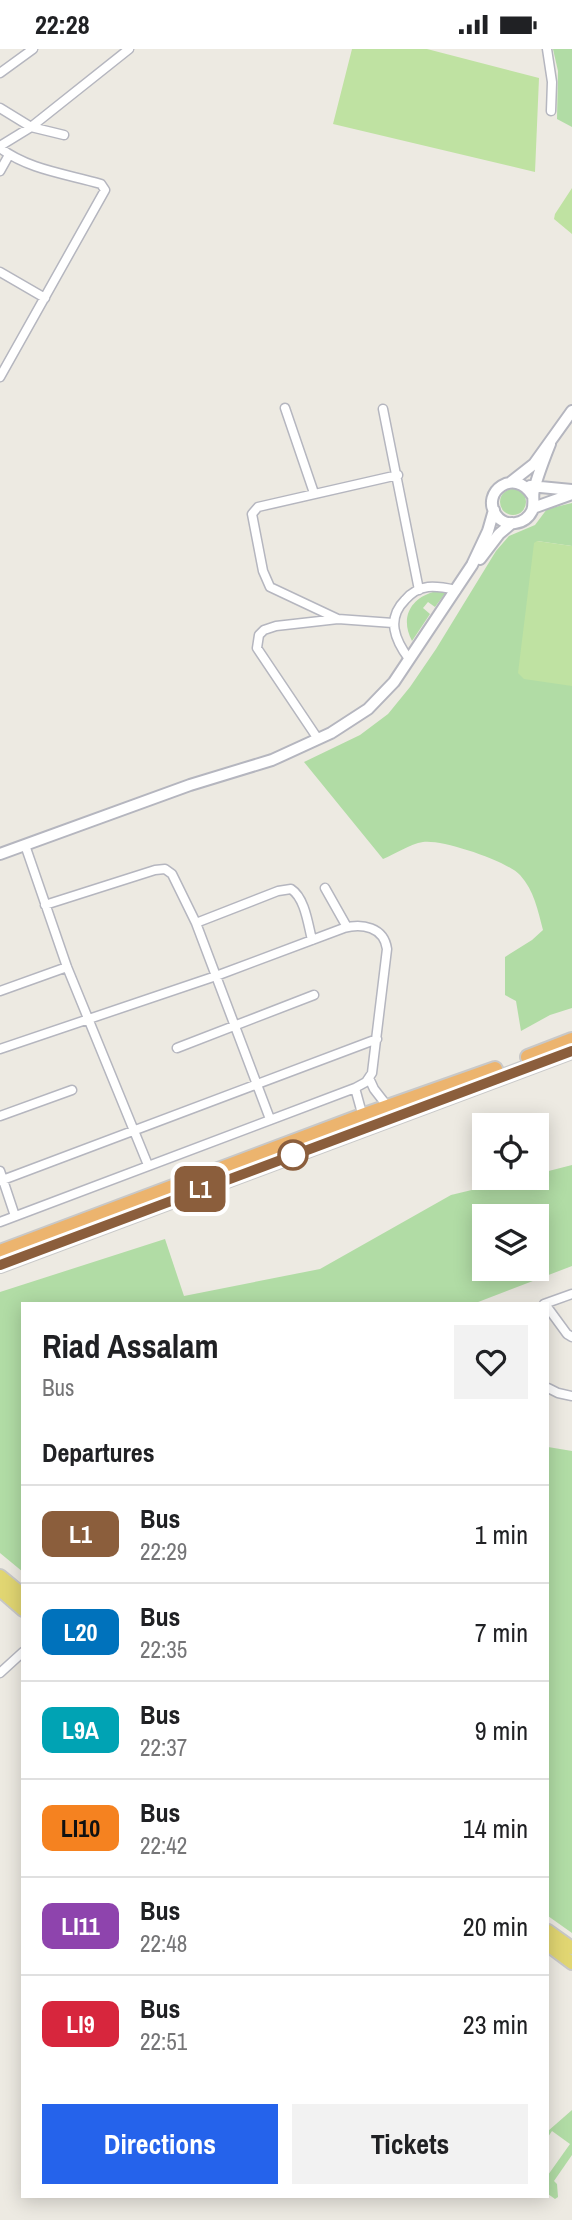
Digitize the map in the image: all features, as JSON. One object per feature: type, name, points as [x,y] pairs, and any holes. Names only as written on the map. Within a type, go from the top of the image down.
[{"type":"highway","points":[[0,1265],[364,1122],[388,1107],[572,1040]]},
{"type":"highway","points":[[0,1252],[572,1051]]},
{"type":"main road","points":[[0,1576],[21,1593]]},
{"type":"main road","points":[[0,1590],[21,1608]]},
{"type":"main road","points":[[549,1932],[572,1948]]},
{"type":"main road","points":[[549,1946],[572,1963]]},
{"type":"street","points":[[0,73],[33,49]]},
{"type":"street","points":[[0,377],[104,190],[101,184],[54,173],[9,155],[0,147],[31,127],[129,49]]},
{"type":"street","points":[[547,49],[552,82],[551,111]]},
{"type":"street","points":[[0,108],[31,127],[64,135]]},
{"type":"street","points":[[0,171],[9,155]]},
{"type":"street","points":[[0,272],[45,298]]},
{"type":"street","points":[[285,408],[314,493]]},
{"type":"street","points":[[383,409],[419,590]]},
{"type":"street","points":[[533,508],[530,489],[551,445],[572,411]]},
{"type":"street","points":[[512,523],[499,519],[492,500],[494,493],[503,484],[530,469],[551,445]]},
{"type":"street","points":[[338,619],[270,587],[262,571],[254,510],[314,493],[398,475]]},
{"type":"street","points":[[510,482],[530,489],[572,492]]},
{"type":"street","points":[[472,565],[512,523],[525,519],[533,508],[572,492]]},
{"type":"street","points":[[0,854],[190,785],[272,760],[318,739],[368,709],[394,682],[472,565],[491,524],[494,510]]},
{"type":"street","points":[[409,659],[399,646],[393,623],[399,606],[419,590],[441,587],[456,590]]},
{"type":"street","points":[[318,739],[257,648],[256,641],[264,629],[276,626],[338,619],[393,623]]},
{"type":"street","points":[[25,845],[67,967],[148,1165]]},
{"type":"street","points":[[45,905],[155,870],[165,869],[172,874],[196,923],[270,1119]]},
{"type":"street","points":[[325,888],[347,927]]},
{"type":"street","points":[[196,923],[278,891],[291,889],[301,901],[312,940]]},
{"type":"street","points":[[0,1049],[216,976],[347,927],[364,926],[377,930],[387,944],[377,1039],[369,1078],[355,1088],[0,1222]]},
{"type":"street","points":[[0,991],[67,967]]},
{"type":"street","points":[[177,1048],[314,995]]},
{"type":"street","points":[[15,1216],[1,1177],[133,1131],[377,1039]]},
{"type":"street","points":[[369,1078],[388,1107]]},
{"type":"street","points":[[355,1088],[364,1122]]},
{"type":"street","points":[[0,1116],[72,1090]]},
{"type":"street","points":[[549,1303],[572,1294]]},
{"type":"street","points":[[549,1310],[572,1337]]},
{"type":"street","points":[[549,1389],[558,1394],[572,1396]]},
{"type":"street","points":[[0,1673],[21,1654]]},
{"type":"green space","points":[[352,49],[427,49],[539,78],[535,172],[333,124]]},
{"type":"green space","points":[[553,49],[572,49],[572,127],[557,119],[558,71]]},
{"type":"green space","points":[[572,188],[572,234],[554,219]]},
{"type":"green space","points":[[513,489],[522,493],[526,502],[522,511],[513,515],[504,511],[500,502],[504,493]]},
{"type":"green space","points":[[572,503],[572,546],[537,541],[572,686],[572,1008],[550,1015],[521,1031],[516,1001],[505,995],[505,957],[543,930],[535,901],[525,881],[513,869],[489,858],[459,847],[432,842],[413,845],[383,859],[304,762],[360,735],[388,714],[436,649],[496,551],[509,536],[535,525],[547,509]]},
{"type":"green space","points":[[537,541],[572,546],[572,686],[524,679],[518,673],[534,543]]},
{"type":"green space","points":[[433,592],[446,592],[435,607],[428,602],[423,608],[430,614],[412,641],[407,625],[409,611],[418,599]]},
{"type":"green space","points":[[572,1165],[572,1266],[549,1275],[549,1204],[472,1204],[472,1281],[533,1281],[478,1302],[21,1302],[21,1570],[0,1553],[0,1292],[165,1239],[184,1296],[320,1269],[451,1195],[472,1190],[549,1190],[549,1171]]},
{"type":"green space","points":[[549,1447],[572,1451],[572,1933],[549,1917]]},
{"type":"green space","points":[[572,2110],[572,2155],[554,2181],[557,2184],[558,2197],[555,2199],[549,2195],[549,2174],[570,2144],[552,2131],[549,2136],[549,2130]]},
{"type":"bus line","name":"L1","points":[[0,1265],[572,1051]]}]
